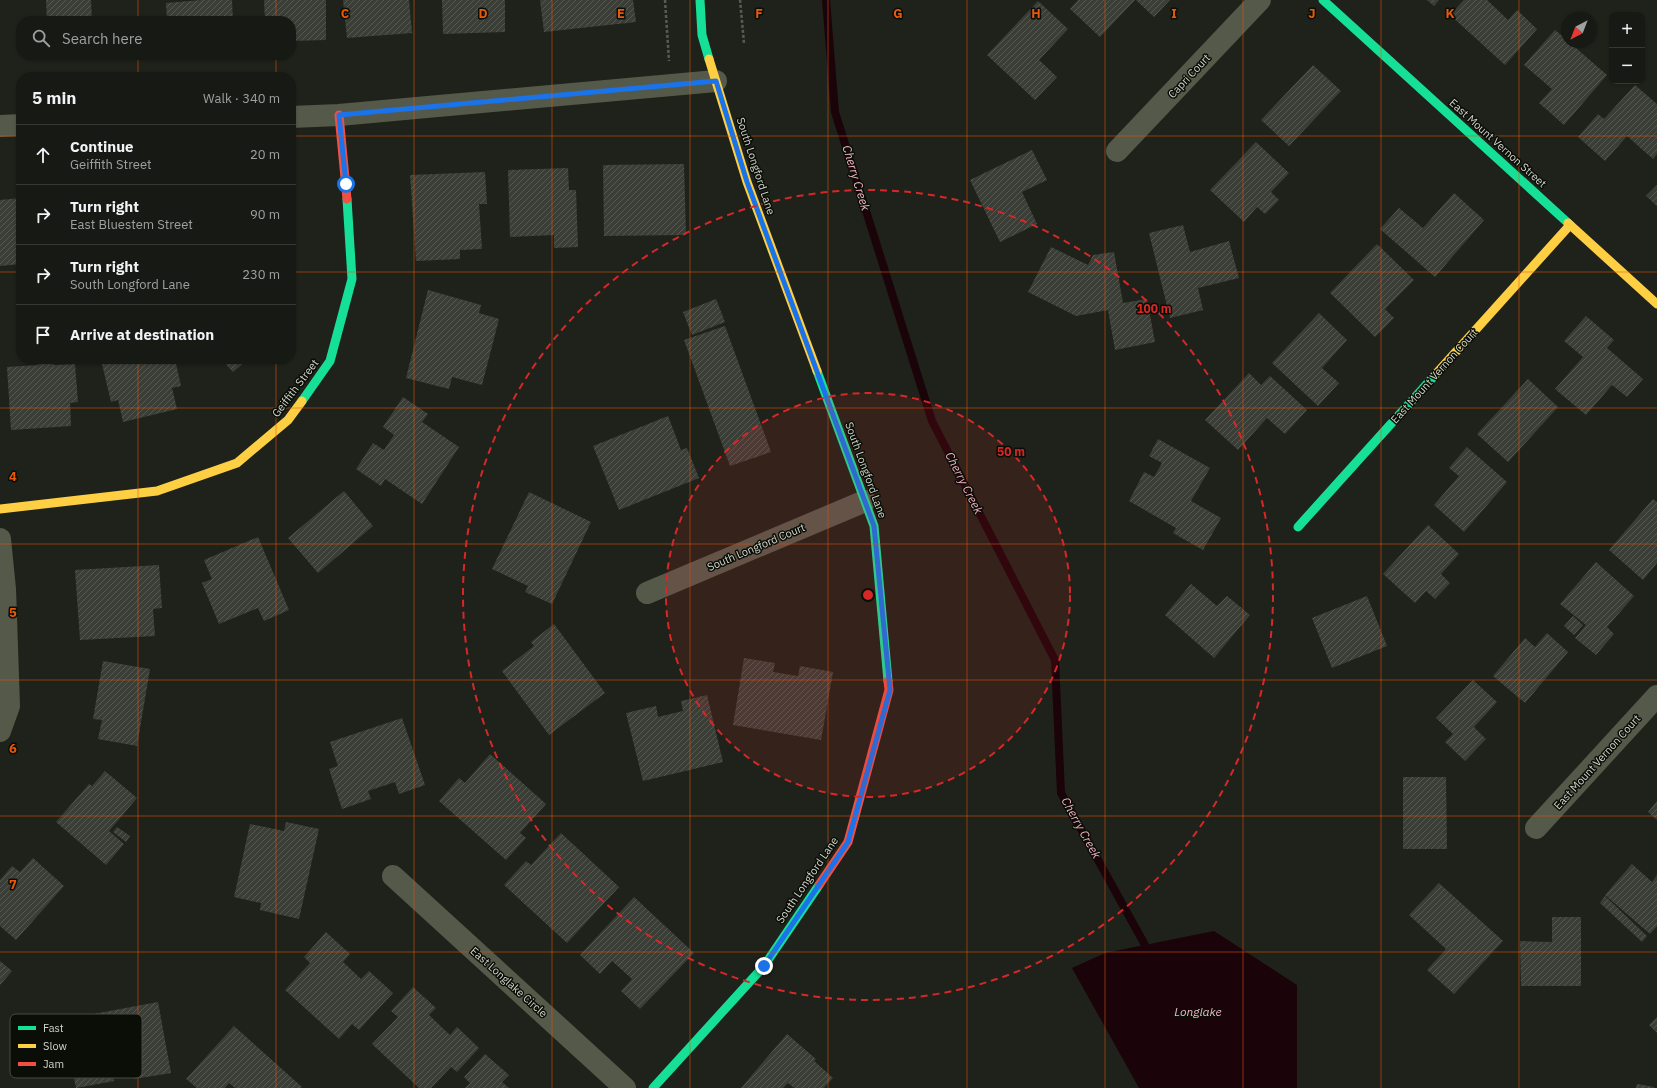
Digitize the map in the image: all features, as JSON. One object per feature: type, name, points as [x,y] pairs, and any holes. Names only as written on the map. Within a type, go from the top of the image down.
[{"type":"street","name":"South Longford Lane","points":[[653,1088],[764,966],[848,842],[890,690],[874,526],[747,182],[702,35],[700,0]]},
{"type":"street","name":"Capri Court","points":[[1117,151],[1260,0]]},
{"type":"street","name":"East Mount Vernon Street","points":[[1323,0],[1657,304]]},
{"type":"street","points":[[296,117],[339,115],[716,81]]},
{"type":"street","name":"Geiffith Street","points":[[0,509],[157,491],[237,463],[288,420],[330,361],[352,279],[346,184],[339,115]]},
{"type":"street","points":[[0,126],[16,125]]},
{"type":"street","name":"East Mount Vernon Court","points":[[1298,527],[1570,225]]},
{"type":"street","name":"South Longford Court","points":[[646,593],[865,501]]},
{"type":"street","points":[[0,539],[5,589],[9,706],[0,731]]},
{"type":"street","name":"East Mount Vernon Court","points":[[1536,828],[1657,696]]},
{"type":"street","name":"East Longlake Circle","points":[[393,876],[625,1088]]},
{"type":"path","points":[[665,0],[670,85]]},
{"type":"path","points":[[740,0],[744,43]]},
{"type":"water","name":"Longlake","points":[[1214,931],[1297,985],[1297,1088],[1139,1088],[1072,968],[1105,953]]},
{"type":"building","points":[[46,0],[91,0],[92,16],[47,16]]},
{"type":"building","points":[[202,0],[232,0],[233,16],[167,16],[166,3]]},
{"type":"building","points":[[264,0],[326,0],[326,40],[296,41],[296,16],[265,16]]},
{"type":"building","points":[[343,0],[409,0],[412,33],[347,38]]},
{"type":"building","points":[[442,0],[505,0],[505,32],[443,34]]},
{"type":"building","points":[[540,0],[633,0],[636,22],[544,32]]},
{"type":"building","points":[[1078,0],[1135,0],[1100,37],[1070,9]]},
{"type":"building","points":[[1136,0],[1170,0],[1154,17]]},
{"type":"building","points":[[1427,0],[1439,0],[1434,6]]},
{"type":"building","points":[[1464,0],[1487,0],[1508,20],[1517,10],[1537,29],[1505,65],[1450,15]]},
{"type":"building","points":[[1038,1],[1068,29],[1039,60],[1057,77],[1035,100],[987,55]]},
{"type":"building","points":[[1555,30],[1561,35],[1561,48],[1576,48],[1607,75],[1564,125],[1539,103],[1552,89],[1524,65]]},
{"type":"building","points":[[1313,65],[1341,91],[1289,146],[1261,120]]},
{"type":"building","points":[[1635,85],[1657,104],[1657,154],[1653,159],[1627,136],[1605,161],[1578,137],[1598,114],[1604,119]]},
{"type":"building","points":[[1256,142],[1289,173],[1271,192],[1279,200],[1265,214],[1257,207],[1244,222],[1210,190]]},
{"type":"building","points":[[1032,150],[1047,180],[1022,192],[1037,224],[1000,242],[970,180]]},
{"type":"building","points":[[684,164],[686,235],[604,236],[603,165]]},
{"type":"building","points":[[568,168],[569,190],[576,190],[578,247],[554,248],[554,235],[510,237],[508,170]]},
{"type":"building","points":[[485,172],[487,204],[479,204],[482,249],[460,250],[460,259],[416,261],[410,175]]},
{"type":"building","points":[[1657,185],[1657,206],[1646,196]]},
{"type":"building","points":[[1454,193],[1484,220],[1435,277],[1380,229],[1399,208],[1423,228]]},
{"type":"building","points":[[16,198],[16,264],[0,266],[0,200]]},
{"type":"building","points":[[1183,225],[1190,252],[1229,241],[1239,278],[1198,288],[1203,310],[1170,318],[1149,233]]},
{"type":"building","points":[[1377,244],[1414,280],[1385,309],[1394,318],[1375,337],[1330,293]]},
{"type":"building","points":[[1051,247],[1088,265],[1093,255],[1114,252],[1123,303],[1147,299],[1155,342],[1115,350],[1108,310],[1076,316],[1028,292]]},
{"type":"building","points":[[428,290],[481,305],[479,313],[499,319],[482,385],[452,377],[449,389],[406,378]]},
{"type":"building","points":[[716,299],[725,322],[692,335],[683,312]]},
{"type":"building","points":[[1319,313],[1347,340],[1322,368],[1339,383],[1318,406],[1272,363]]},
{"type":"building","points":[[1586,316],[1614,340],[1607,348],[1643,379],[1627,397],[1612,385],[1586,415],[1555,389],[1583,357],[1564,341]]},
{"type":"building","points":[[725,326],[771,452],[730,466],[684,340]]},
{"type":"building","points":[[75,364],[78,402],[70,403],[71,426],[11,430],[7,367]]},
{"type":"building","points":[[102,364],[176,364],[181,386],[172,388],[177,409],[123,422],[118,400],[111,402]]},
{"type":"building","points":[[226,364],[242,364],[233,372]]},
{"type":"building","points":[[1249,373],[1261,385],[1270,376],[1307,410],[1285,434],[1267,418],[1238,450],[1205,420]]},
{"type":"building","points":[[1528,379],[1558,407],[1508,462],[1477,434]]},
{"type":"building","points":[[403,397],[428,414],[422,422],[459,447],[422,504],[385,479],[381,486],[356,469],[373,443],[384,450],[394,435],[383,427]]},
{"type":"building","points":[[668,416],[681,450],[687,448],[699,478],[619,510],[593,446]]},
{"type":"building","points":[[1158,439],[1210,468],[1191,501],[1221,518],[1203,550],[1173,533],[1176,528],[1129,501],[1144,472],[1154,477],[1162,463],[1149,456]]},
{"type":"building","points":[[1467,447],[1507,482],[1464,532],[1434,505],[1459,476],[1449,468]]},
{"type":"building","points":[[344,491],[373,526],[318,573],[288,538]]},
{"type":"building","points":[[529,492],[591,522],[552,604],[525,592],[528,586],[492,569]]},
{"type":"building","points":[[1653,499],[1657,502],[1657,563],[1643,580],[1609,550]]},
{"type":"building","points":[[1428,525],[1459,554],[1441,574],[1450,583],[1435,599],[1426,591],[1415,603],[1383,574]]},
{"type":"building","points":[[258,537],[289,610],[264,621],[258,608],[219,624],[202,583],[212,579],[204,560]]},
{"type":"building","points":[[1596,562],[1634,596],[1607,627],[1614,634],[1596,655],[1575,638],[1586,625],[1560,604]]},
{"type":"building","points":[[159,565],[162,608],[153,609],[155,636],[80,640],[75,570]]},
{"type":"building","points":[[1191,584],[1217,606],[1227,596],[1250,615],[1214,658],[1165,615]]},
{"type":"building","points":[[1367,596],[1387,646],[1332,668],[1312,618]]},
{"type":"building","points":[[1573,616],[1583,625],[1574,635],[1564,626]]},
{"type":"building","points":[[554,624],[605,693],[549,735],[502,671],[534,646],[531,642]]},
{"type":"building","points":[[1547,633],[1568,652],[1525,703],[1493,676],[1525,638],[1535,647]]},
{"type":"building","points":[[744,658],[775,663],[773,672],[798,676],[800,666],[833,672],[821,740],[733,725]]},
{"type":"building","points":[[103,661],[150,669],[137,746],[98,739],[102,720],[93,719]]},
{"type":"building","points":[[1473,680],[1497,702],[1474,727],[1486,739],[1465,761],[1445,742],[1453,734],[1436,718]]},
{"type":"building","points":[[707,695],[723,762],[643,781],[626,713],[656,706],[658,717],[683,711],[681,701]]},
{"type":"building","points":[[402,718],[425,785],[399,794],[395,782],[368,791],[371,799],[342,809],[329,769],[338,766],[330,742]]},
{"type":"building","points":[[490,754],[546,804],[520,833],[526,838],[506,860],[439,801],[459,778],[465,783]]},
{"type":"building","points":[[105,771],[137,798],[109,831],[124,844],[106,865],[56,822],[89,784],[92,786]]},
{"type":"building","points":[[1403,777],[1446,777],[1447,849],[1403,849]]},
{"type":"building","points":[[1657,801],[1657,820],[1648,812]]},
{"type":"building","points":[[286,822],[319,829],[299,919],[260,910],[261,903],[234,897],[250,824],[284,831]]},
{"type":"building","points":[[117,827],[130,836],[126,842],[113,832]]},
{"type":"building","points":[[561,833],[619,887],[567,943],[504,885],[526,861],[531,865]]},
{"type":"building","points":[[33,858],[64,886],[16,940],[0,926],[0,880],[12,866],[20,872]]},
{"type":"building","points":[[1632,864],[1652,882],[1657,875],[1657,926],[1650,934],[1605,895]]},
{"type":"building","points":[[1439,883],[1503,941],[1454,994],[1427,970],[1446,949],[1409,915]]},
{"type":"building","points":[[1605,896],[1647,936],[1642,942],[1600,903]]},
{"type":"building","points":[[634,897],[694,953],[640,1009],[621,991],[632,979],[612,961],[600,974],[580,955]]},
{"type":"building","points":[[1552,917],[1581,917],[1581,986],[1521,986],[1520,941],[1552,942]]},
{"type":"building","points":[[326,932],[350,954],[343,962],[361,979],[369,971],[393,993],[359,1030],[352,1024],[339,1039],[285,990],[310,963],[304,957]]},
{"type":"building","points":[[0,961],[12,971],[0,985]]},
{"type":"building","points":[[413,987],[436,1008],[429,1015],[450,1035],[457,1027],[479,1048],[457,1072],[451,1067],[431,1088],[419,1088],[372,1044],[398,1017],[391,1011]]},
{"type":"building","points":[[158,1002],[171,1073],[142,1078],[142,1014],[94,1014]]},
{"type":"building","points":[[1657,1017],[1657,1033],[1649,1025]]},
{"type":"building","points":[[234,1026],[302,1087],[235,1088],[229,1083],[225,1088],[197,1088],[186,1079]]},
{"type":"building","points":[[787,1034],[816,1059],[814,1061],[833,1078],[824,1088],[794,1088],[788,1083],[783,1088],[741,1088]]},
{"type":"building","points":[[485,1054],[509,1075],[502,1082],[509,1088],[465,1088],[470,1083],[464,1077]]},
{"type":"building","points":[[74,1078],[114,1078],[114,1081],[76,1088]]},
{"type":"building","points":[[1637,1084],[1654,1087],[1654,1088],[1636,1088]]},
{"type":"waterway","name":"Cherry Creek","points":[[826,0],[835,112],[932,421],[1055,660],[1061,793],[1145,945]]},
{"type":"traffic: fast","points":[[700,0],[702,35],[709,59]]},
{"type":"traffic: fast","points":[[1323,0],[1568,223]]},
{"type":"traffic: fast","points":[[302,401],[330,361],[352,279],[347,199]]},
{"type":"traffic: fast","points":[[817,371],[874,526],[888,681]]},
{"type":"traffic: fast","points":[[1298,527],[1435,375]]},
{"type":"traffic: fast","points":[[653,1088],[764,966],[819,885]]},
{"type":"traffic: slow","points":[[709,59],[747,182],[817,371]]},
{"type":"traffic: slow","points":[[1568,223],[1657,304]]},
{"type":"traffic: slow","points":[[1435,375],[1570,225]]},
{"type":"traffic: slow","points":[[0,509],[157,491],[237,463],[288,420],[302,401]]},
{"type":"traffic: jam","points":[[339,115],[347,199]]},
{"type":"traffic: jam","points":[[819,885],[848,842],[889,690],[888,681]]},
{"type":"route","points":[[346,184],[339,115],[716,81],[747,182],[874,526],[890,690],[848,842],[764,966]]}]
